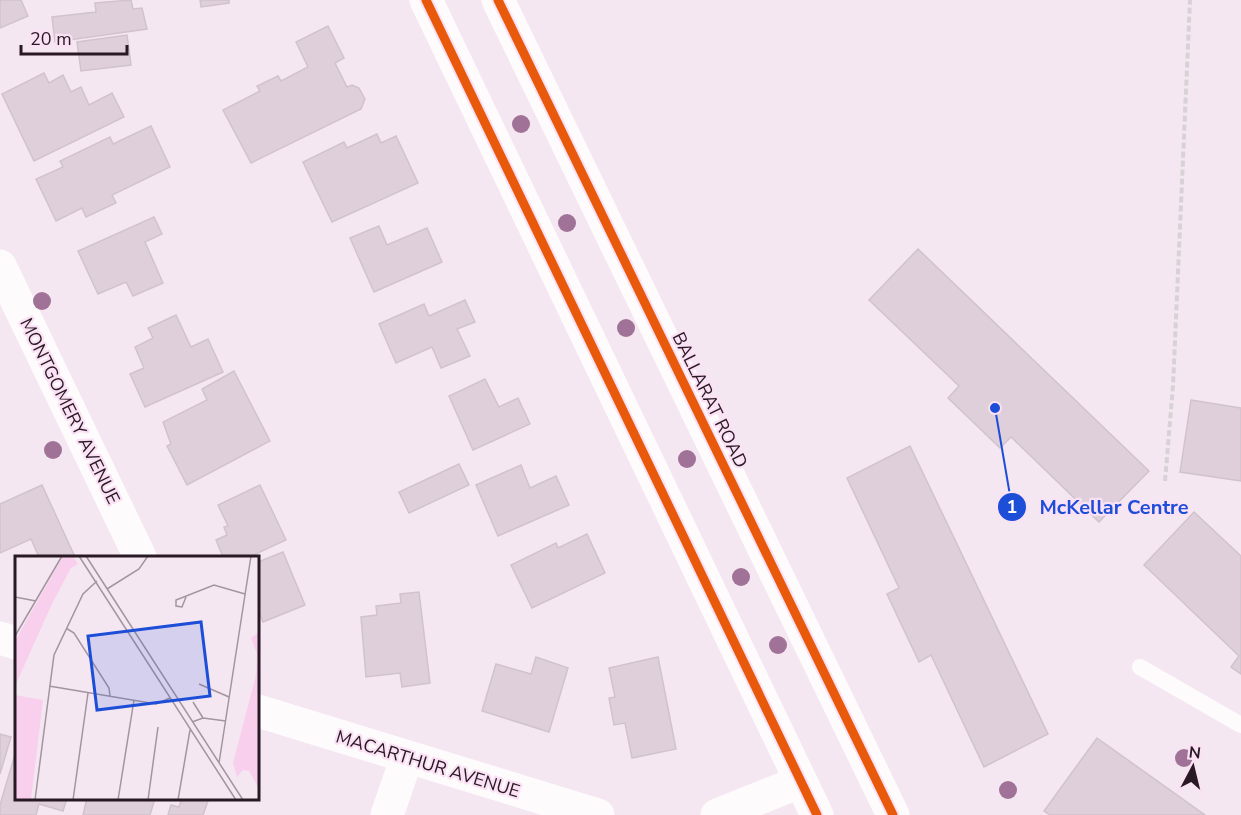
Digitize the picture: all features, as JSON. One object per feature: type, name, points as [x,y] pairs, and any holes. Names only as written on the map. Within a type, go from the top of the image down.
[{"type":"main road","points":[[426,0],[817,815]]},
{"type":"main road","name":"BALLARAT ROAD","points":[[498,0],[893,815]]},
{"type":"main road","name":"MONTGOMERY AVENUE","points":[[0,266],[140,556]]},
{"type":"main road","points":[[0,638],[15,643]]},
{"type":"main road","name":"MACARTHUR AVENUE","points":[[260,712],[598,815]]},
{"type":"main road","points":[[387,815],[407,757]]},
{"type":"main road","points":[[717,815],[800,782]]},
{"type":"lane","points":[[1140,667],[1241,725]]},
{"type":"path","points":[[1165,481],[1180,236],[1190,0]]},
{"type":"building","points":[[0,0],[21,0],[28,16],[0,28]]},
{"type":"building","points":[[131,0],[133,9],[142,8],[147,29],[55,42],[52,17],[96,12],[95,3]]},
{"type":"building","points":[[200,0],[229,0],[229,3],[201,7]]},
{"type":"building","points":[[328,26],[344,58],[335,63],[347,87],[352,85],[359,88],[365,99],[361,109],[251,163],[223,110],[260,91],[257,86],[278,76],[281,81],[308,67],[296,42]]},
{"type":"building","points":[[127,35],[131,65],[81,71],[77,42]]},
{"type":"building","points":[[44,73],[49,83],[63,75],[71,92],[81,87],[89,105],[112,93],[124,117],[34,161],[2,94]]},
{"type":"building","points":[[151,126],[170,167],[112,195],[116,203],[86,217],[82,208],[56,221],[36,179],[63,167],[60,161],[110,137],[113,144]]},
{"type":"building","points":[[377,134],[381,143],[396,136],[418,183],[332,222],[303,162],[344,142],[347,148]]},
{"type":"building","points":[[154,217],[162,234],[145,242],[163,283],[133,296],[126,282],[98,294],[78,251]]},
{"type":"building","points":[[379,226],[387,245],[427,228],[442,262],[374,292],[350,238]]},
{"type":"building","points":[[918,249],[1149,471],[1099,522],[1011,437],[1000,448],[948,398],[959,386],[869,300]]},
{"type":"building","points":[[465,300],[475,322],[457,329],[470,356],[441,368],[432,347],[396,363],[379,324],[424,304],[429,316]]},
{"type":"building","points":[[176,315],[191,347],[208,339],[223,372],[145,407],[130,374],[144,368],[135,347],[153,338],[148,328]]},
{"type":"building","points":[[234,371],[270,441],[187,485],[167,446],[171,444],[163,422],[207,400],[202,389]]},
{"type":"building","points":[[485,379],[499,407],[518,398],[530,424],[473,450],[449,396]]},
{"type":"building","points":[[1191,400],[1241,408],[1241,481],[1180,472]]},
{"type":"building","points":[[910,446],[1048,734],[984,767],[931,655],[919,662],[887,594],[899,588],[847,478]]},
{"type":"building","points":[[459,464],[469,485],[409,513],[399,492]]},
{"type":"building","points":[[521,465],[530,488],[556,476],[569,505],[498,536],[476,485]]},
{"type":"building","points":[[42,485],[75,556],[39,556],[31,539],[0,553],[0,504]]},
{"type":"building","points":[[260,485],[286,540],[251,556],[223,556],[216,540],[227,535],[224,527],[228,526],[218,505]]},
{"type":"building","points":[[1194,512],[1241,556],[1241,674],[1231,667],[1239,656],[1144,565]]},
{"type":"building","points":[[587,534],[605,573],[532,608],[511,565],[556,543],[558,548]]},
{"type":"building","points":[[283,552],[305,605],[263,622],[260,614],[260,561]]},
{"type":"building","points":[[419,592],[430,683],[402,687],[400,673],[366,677],[361,617],[377,615],[376,606],[401,603],[400,594]]},
{"type":"building","points":[[536,657],[568,668],[549,732],[482,711],[496,664],[531,674]]},
{"type":"building","points":[[658,657],[676,749],[632,758],[625,723],[614,725],[609,698],[615,697],[609,668]]},
{"type":"building","points":[[0,734],[11,737],[0,774]]},
{"type":"building","points":[[1097,738],[1205,815],[1050,815],[1044,811]]},
{"type":"building","points":[[15,754],[15,800],[66,800],[63,811],[39,804],[36,815],[0,815],[0,805]]},
{"type":"building","points":[[87,800],[154,800],[150,815],[83,815]]},
{"type":"building","points":[[181,800],[208,800],[203,815],[168,815],[171,805],[179,807]]},
{"type":"cycle path","points":[[426,0],[817,815]]},
{"type":"cycle path","points":[[498,0],[893,815]]},
{"type":"place","name":"McKellar Centre","points":[[995,408]]}]
